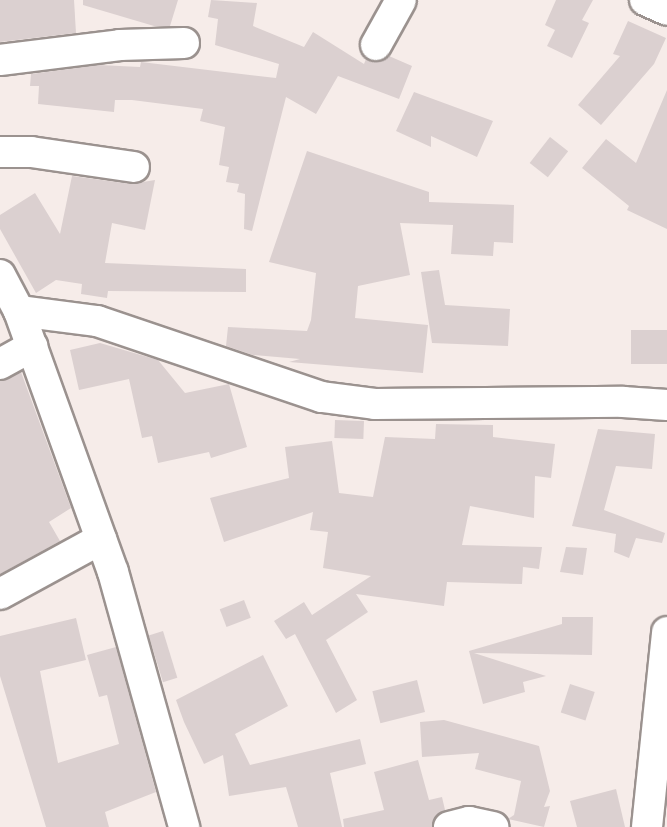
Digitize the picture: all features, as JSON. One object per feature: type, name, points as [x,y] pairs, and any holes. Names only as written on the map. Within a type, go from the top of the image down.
[{"type":"street","points":[[376,45],[401,0]]},
{"type":"street","points":[[645,0],[667,10]]},
{"type":"street","points":[[0,60],[120,45],[184,43]]},
{"type":"street","points":[[0,152],[31,152],[134,167]]},
{"type":"street","points":[[0,275],[19,311],[101,539],[184,827]]},
{"type":"street","points":[[19,311],[97,321],[322,397],[388,405],[623,402],[667,405]]},
{"type":"street","points":[[0,364],[32,346]]},
{"type":"street","points":[[0,594],[101,539]]},
{"type":"street","points":[[647,827],[667,632]]},
{"type":"street","points":[[449,827],[469,822],[493,827]]},
{"type":"building","points":[[0,0],[74,0],[76,33],[0,42]]},
{"type":"building","points":[[83,0],[178,0],[170,26],[154,26],[83,5]]},
{"type":"building","points":[[211,0],[257,3],[253,26],[304,47],[313,32],[364,64],[366,59],[377,62],[389,56],[412,66],[399,99],[338,76],[316,114],[286,97],[252,231],[244,229],[245,194],[237,192],[239,184],[226,182],[229,167],[219,165],[225,127],[200,121],[203,109],[132,100],[115,100],[114,112],[38,104],[39,86],[30,86],[31,74],[99,65],[140,67],[141,62],[276,78],[279,64],[215,45],[218,19],[208,17]]},
{"type":"building","points":[[556,0],[593,0],[582,20],[589,23],[572,58],[547,46],[555,30],[545,25]]},
{"type":"building","points":[[628,21],[666,38],[654,64],[601,125],[578,105],[620,56],[613,54]]},
{"type":"building","points":[[667,90],[667,229],[627,210],[629,206],[582,168],[606,139],[636,163]]},
{"type":"building","points":[[414,92],[493,121],[477,157],[431,136],[431,147],[396,131]]},
{"type":"building","points":[[550,137],[568,151],[548,177],[530,163]]},
{"type":"building","points":[[307,151],[429,192],[429,202],[514,205],[513,243],[494,242],[493,256],[451,254],[453,225],[400,223],[410,275],[358,286],[355,318],[428,325],[423,373],[289,362],[300,359],[253,355],[226,346],[228,327],[307,331],[311,320],[316,273],[269,262]]},
{"type":"building","points":[[72,176],[131,184],[155,180],[145,230],[112,223],[105,263],[246,269],[246,292],[108,291],[107,298],[81,294],[82,284],[56,280],[36,293],[0,229],[0,215],[35,193],[60,234]]},
{"type":"building","points":[[439,270],[445,305],[510,309],[508,346],[432,343],[421,272]]},
{"type":"building","points":[[631,330],[667,330],[667,364],[631,364]]},
{"type":"building","points":[[100,343],[158,360],[185,393],[229,384],[247,447],[211,458],[209,452],[158,463],[152,436],[142,438],[129,379],[79,390],[70,350]]},
{"type":"building","points":[[21,372],[71,508],[49,522],[60,541],[0,574],[0,381]]},
{"type":"building","points":[[335,420],[364,421],[363,439],[334,438]]},
{"type":"building","points":[[436,424],[493,425],[493,437],[555,444],[551,478],[535,476],[534,518],[470,506],[462,545],[542,547],[539,569],[523,567],[522,584],[447,582],[444,606],[356,594],[368,612],[326,640],[357,700],[336,713],[295,634],[286,639],[274,621],[304,602],[312,615],[371,576],[323,568],[328,532],[310,530],[313,512],[224,542],[210,498],[289,478],[285,447],[332,441],[339,493],[373,497],[385,437],[435,439]]},
{"type":"building","points":[[598,429],[655,434],[652,469],[616,466],[604,510],[665,533],[662,543],[636,538],[629,558],[614,552],[616,534],[572,526]]},
{"type":"building","points":[[566,547],[587,548],[583,575],[560,572]]},
{"type":"building","points":[[244,600],[251,618],[227,627],[220,609]]},
{"type":"building","points":[[562,617],[593,617],[592,655],[474,653],[546,676],[523,682],[525,692],[483,704],[469,651],[562,624]]},
{"type":"building","points":[[76,618],[86,660],[40,671],[58,763],[119,744],[107,695],[99,697],[87,655],[116,647],[156,792],[105,812],[109,827],[46,827],[0,676],[0,636]]},
{"type":"building","points":[[163,631],[177,678],[163,682],[149,635]]},
{"type":"building","points":[[263,655],[288,706],[235,734],[250,765],[360,739],[366,764],[330,773],[342,827],[298,827],[286,787],[229,796],[223,755],[204,764],[184,722],[176,700]]},
{"type":"building","points":[[417,680],[425,712],[380,723],[372,691]]},
{"type":"building","points":[[570,684],[595,692],[585,721],[561,713]]},
{"type":"building","points":[[444,720],[539,746],[550,791],[544,807],[550,806],[544,827],[508,819],[514,815],[521,781],[475,769],[479,753],[422,757],[420,722]]},
{"type":"building","points":[[418,760],[429,800],[442,797],[445,810],[436,815],[432,827],[344,827],[343,819],[384,810],[374,772]]},
{"type":"building","points":[[616,789],[625,827],[577,827],[570,801]]}]
